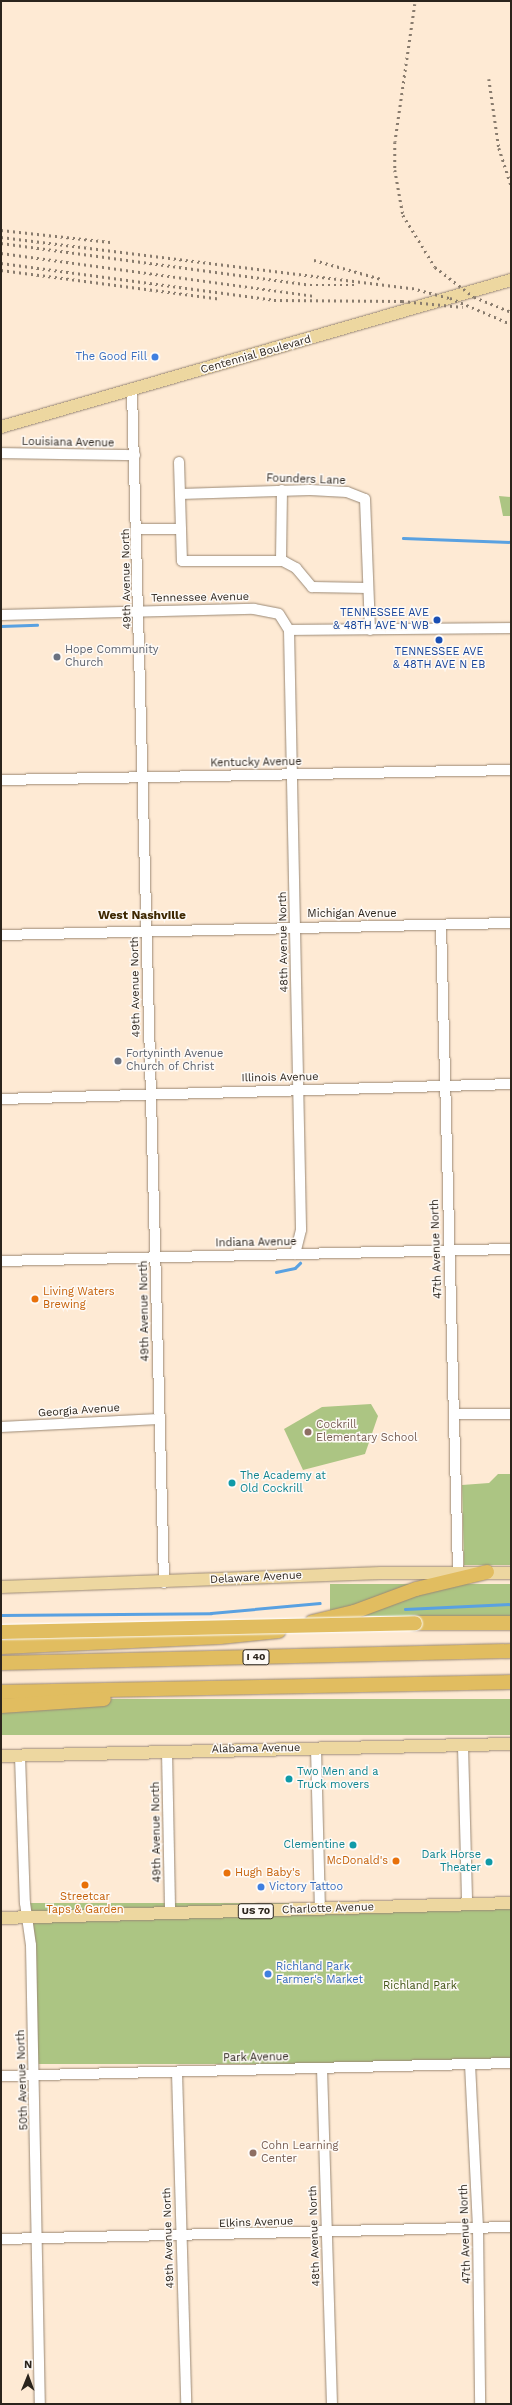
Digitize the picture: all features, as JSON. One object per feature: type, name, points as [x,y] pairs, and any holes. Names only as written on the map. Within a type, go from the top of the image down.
[{"type":"highway","points":[[1,1647],[272,1632],[487,1572]]},
{"type":"highway","points":[[1,1632],[415,1623],[511,1623]]},
{"type":"highway","name":"I 40","points":[[1,1663],[511,1651]]},
{"type":"highway","points":[[1,1692],[211,1690],[511,1682]]},
{"type":"highway","points":[[1,1706],[211,1690]]},
{"type":"main road","name":"Centennial Boulevard","points":[[1,427],[132,391],[511,280]]},
{"type":"main road","name":"Delaware Avenue","points":[[1,1587],[164,1583],[313,1575],[458,1572],[511,1573]]},
{"type":"main road","name":"Alabama Avenue","points":[[1,1756],[511,1744]]},
{"type":"main road","name":"Charlotte Avenue","points":[[1,1918],[320,1910],[511,1903]]},
{"type":"street","name":"49th Avenue North","points":[[132,391],[139,529],[139,611],[144,777],[150,1093],[156,1256],[164,1583]]},
{"type":"street","name":"Louisiana Avenue","points":[[1,453],[135,455]]},
{"type":"street","points":[[180,462],[182,561],[281,560],[296,568],[312,587],[368,588]]},
{"type":"street","points":[[281,560],[282,490]]},
{"type":"street","name":"Founders Lane","points":[[180,494],[282,490],[347,492],[364,499],[370,630]]},
{"type":"street","points":[[139,529],[181,529]]},
{"type":"street","name":"Tennessee Avenue","points":[[1,615],[254,609],[279,614],[289,630]]},
{"type":"street","points":[[289,630],[511,628]]},
{"type":"street","name":"48th Avenue North","points":[[289,630],[294,774],[295,926],[301,1230],[295,1254]]},
{"type":"street","name":"Kentucky Avenue","points":[[1,780],[511,770]]},
{"type":"street","name":"Michigan Avenue","points":[[1,934],[147,933],[295,926],[511,923]]},
{"type":"street","name":"47th Avenue North","points":[[441,925],[448,1251],[455,1414],[458,1572]]},
{"type":"street","name":"Illinois Avenue","points":[[1,1099],[150,1093],[511,1084]]},
{"type":"street","name":"Indiana Avenue","points":[[1,1262],[156,1256],[511,1249]]},
{"type":"street","points":[[455,1414],[511,1414]]},
{"type":"street","name":"Georgia Avenue","points":[[1,1427],[159,1419]]},
{"type":"street","points":[[463,1746],[467,1904]]},
{"type":"street","points":[[316,1748],[320,1910]]},
{"type":"street","name":"49th Avenue North","points":[[167,1751],[170,1913]]},
{"type":"street","name":"50th Avenue North","points":[[20,1756],[35,2075],[39,2237],[40,2404]]},
{"type":"street","name":"Park Avenue","points":[[1,2076],[511,2063]]},
{"type":"street","name":"47th Avenue North","points":[[470,2064],[478,2228],[480,2404]]},
{"type":"street","name":"48th Avenue North","points":[[322,2068],[332,2404]]},
{"type":"street","name":"49th Avenue North","points":[[177,2072],[186,2404]]},
{"type":"street","name":"Elkins Avenue","points":[[1,2239],[39,2237],[182,2237],[511,2227]]},
{"type":"green space","points":[[499,496],[511,497],[511,516],[503,516]]},
{"type":"green space","points":[[371,1404],[378,1416],[365,1454],[303,1470],[284,1429],[322,1407]]},
{"type":"green space","points":[[498,1474],[511,1474],[511,1565],[464,1565],[462,1485],[489,1483]]},
{"type":"green space","points":[[330,1584],[511,1584],[511,1616],[330,1616]]},
{"type":"green space","points":[[1,1699],[511,1699],[511,1735],[1,1735]]},
{"type":"green space","name":"Richland Park","points":[[28,1903],[511,1903],[511,2064],[28,2064]]},
{"type":"waterway","points":[[403,538],[511,542]]},
{"type":"waterway","points":[[1,626],[37,625]]},
{"type":"waterway","points":[[276,1272],[295,1268],[300,1263]]},
{"type":"waterway","points":[[1,1615],[211,1613],[320,1603]]},
{"type":"waterway","points":[[405,1609],[511,1604]]},
{"type":"railway","points":[[415,4],[395,142],[395,170],[403,215],[435,267],[474,297],[511,312]]},
{"type":"railway","points":[[489,79],[499,148],[511,186]]},
{"type":"railway","points":[[1,230],[110,242]]},
{"type":"railway","points":[[1,237],[412,288],[450,298],[511,324]]},
{"type":"railway","points":[[1,243],[310,285],[354,285]]},
{"type":"railway","points":[[1,253],[314,296]]},
{"type":"railway","points":[[314,260],[381,279]]},
{"type":"railway","points":[[1,263],[274,300],[402,301],[463,307]]},
{"type":"railway","points":[[1,270],[220,299]]},
{"type":"place","name":"The Good Fill","points":[[155,357]]},
{"type":"place","name":"TENNESSEE AVE & 48TH AVE N WB","points":[[437,620]]},
{"type":"place","name":"TENNESSEE AVE & 48TH AVE N EB","points":[[439,640]]},
{"type":"place","name":"Hope Community Church","points":[[57,657]]},
{"type":"place","name":"Fortyninth Avenue Church of Christ","points":[[118,1061]]},
{"type":"place","name":"Living Waters Brewing","points":[[35,1299]]},
{"type":"place","name":"Cockrill Elementary School","points":[[308,1432]]},
{"type":"place","name":"The Academy at Old Cockrill","points":[[232,1483]]},
{"type":"place","name":"Two Men and a Truck movers","points":[[289,1779]]},
{"type":"place","name":"Clementine","points":[[353,1845]]},
{"type":"place","name":"McDonald's","points":[[396,1861]]},
{"type":"place","name":"Dark Horse Theater","points":[[489,1862]]},
{"type":"place","name":"Hugh Baby's","points":[[227,1873]]},
{"type":"place","name":"Streetcar Taps & Garden","points":[[85,1885]]},
{"type":"place","name":"Victory Tattoo","points":[[261,1887]]},
{"type":"place","name":"Richland Park Farmer's Market","points":[[268,1974]]},
{"type":"place","name":"Cohn Learning Center","points":[[253,2153]]},
{"type":"district","name":"West Nashville","points":[[142,916]]}]
